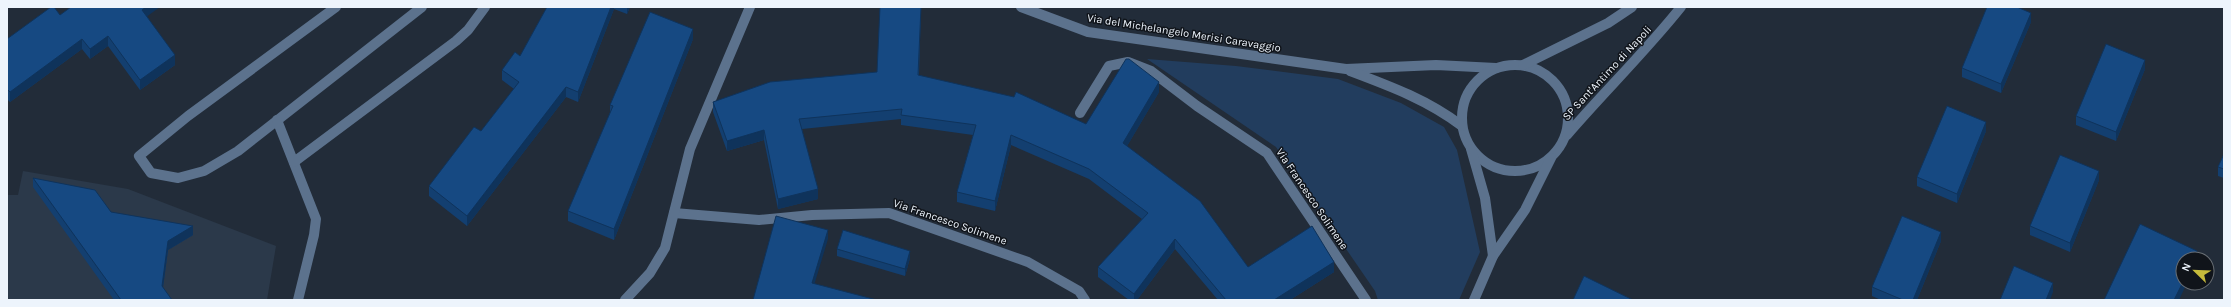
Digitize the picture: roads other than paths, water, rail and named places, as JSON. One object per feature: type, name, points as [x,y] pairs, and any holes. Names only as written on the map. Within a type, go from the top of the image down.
[{"type":"street","points":[[336,7],[188,116],[139,156],[151,174],[178,178],[204,171],[238,151],[422,7]]},
{"type":"street","points":[[294,162],[456,41],[468,30],[485,7]]},
{"type":"street","points":[[625,300],[650,273],[665,248],[690,149],[750,7]]},
{"type":"street","name":"Via del Michelangelo Merisi Caravaggio","points":[[1021,7],[1088,32],[1346,69],[1436,66],[1496,68]]},
{"type":"street","points":[[1524,65],[1608,23],[1632,7]]},
{"type":"street","name":"SP Sant'Antimo di Napoli","points":[[1565,137],[1605,90],[1652,43],[1681,7]]},
{"type":"street","name":"Via Francesco Solimene","points":[[1080,113],[1109,66],[1128,62],[1151,71],[1197,106],[1266,153],[1366,300]]},
{"type":"street","points":[[1474,300],[1493,256],[1525,210],[1553,156],[1565,137],[1568,121],[1567,105],[1562,91],[1551,78],[1538,69],[1524,65],[1510,64],[1496,68],[1484,75],[1473,85],[1464,104],[1462,126],[1471,148],[1485,198],[1493,256]]},
{"type":"street","name":"Via del Michelangelo Merisi Caravaggio","points":[[1346,69],[1409,93],[1442,110],[1462,126]]},
{"type":"street","points":[[277,120],[316,219],[298,300]]},
{"type":"street","points":[[1471,148],[1484,161],[1501,170],[1519,171],[1537,166],[1553,156]]},
{"type":"street","name":"Via Francesco Solimene","points":[[674,213],[759,220],[812,215],[889,213],[1028,262],[1079,291],[1085,300]]}]
